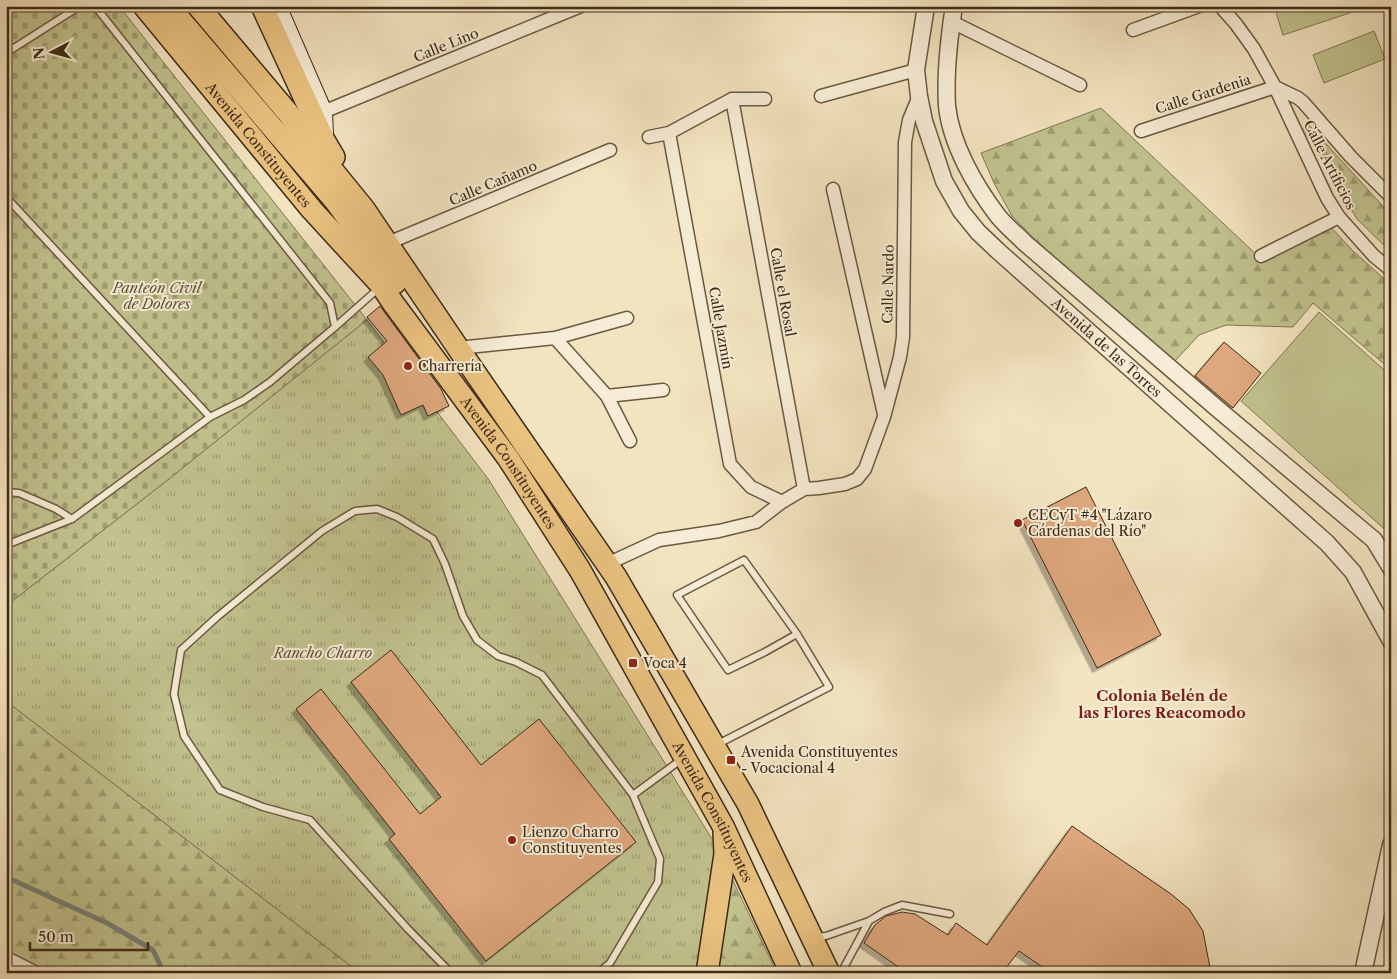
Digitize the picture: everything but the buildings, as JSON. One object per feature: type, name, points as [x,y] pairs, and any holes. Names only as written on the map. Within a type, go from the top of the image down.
[{"type":"highway","name":"Avenida Constituyentes","points":[[144,6],[312,210],[382,285],[393,303],[508,458],[580,570],[723,826],[791,973]]},
{"type":"highway","points":[[170,6],[336,202],[390,275],[444,358],[463,396]]},
{"type":"highway","name":"Avenida Constituyentes","points":[[198,6],[288,113],[364,209],[607,564],[748,804],[829,973]]},
{"type":"highway","points":[[262,6],[324,140],[364,209]]},
{"type":"highway","points":[[707,973],[724,854],[723,826]]},
{"type":"main road","points":[[277,6],[323,112],[324,140]]},
{"type":"street","name":"Calle Lino","points":[[323,112],[581,6]]},
{"type":"street","name":"Avenida de las Torres","points":[[926,6],[916,70],[919,96],[924,121],[944,181],[961,211],[978,232],[1005,257],[1327,543],[1353,572],[1391,641]]},
{"type":"street","points":[[1133,30],[1199,6]]},
{"type":"street","name":"Calle Artificios","points":[[1220,6],[1254,49],[1275,87],[1327,198],[1339,217],[1374,256],[1391,270]]},
{"type":"street","name":"Avenida de las Torres","points":[[953,14],[946,82],[948,108],[953,133],[964,162],[980,191],[999,218],[1025,243],[1175,372],[1374,540],[1391,568]]},
{"type":"street","points":[[953,14],[1080,85]]},
{"type":"street","points":[[821,96],[916,70]]},
{"type":"street","name":"Calle Artificios","points":[[1275,87],[1303,102],[1351,157],[1391,197]]},
{"type":"street","name":"Calle Gardenia","points":[[1140,131],[1275,87]]},
{"type":"street","name":"Calle Nardo","points":[[804,489],[845,484],[857,479],[865,468],[884,417],[900,357],[902,337],[905,142],[909,120],[919,96]]},
{"type":"street","points":[[649,136],[670,133],[732,99],[765,99]]},
{"type":"street","name":"Calle el Rosal","points":[[732,99],[804,489]]},
{"type":"street","name":"Calle Jazmín","points":[[670,133],[730,464],[750,487],[782,502]]},
{"type":"street","name":"Calle Cañamo","points":[[388,243],[610,150]]},
{"type":"street","points":[[833,189],[884,417]]},
{"type":"street","points":[[1261,256],[1339,217]]},
{"type":"street","points":[[458,348],[555,338],[627,318]]},
{"type":"street","points":[[555,338],[607,396],[630,441]]},
{"type":"street","points":[[1158,393],[1175,372]]},
{"type":"street","points":[[607,396],[663,390]]},
{"type":"street","points":[[607,564],[659,540],[720,531],[756,522],[782,502],[804,489]]},
{"type":"street","points":[[1363,973],[1391,845]]},
{"type":"street","points":[[6,960],[32,973]]},
{"type":"lane","points":[[6,53],[80,6]]},
{"type":"lane","points":[[95,6],[330,303],[335,327]]},
{"type":"lane","points":[[6,197],[210,417]]},
{"type":"lane","points":[[6,545],[72,519],[210,417],[244,400],[270,382],[382,285]]},
{"type":"lane","points":[[6,488],[56,509],[72,519]]},
{"type":"lane","points":[[6,492],[19,493]]},
{"type":"lane","points":[[451,973],[407,928],[310,820],[263,806],[220,790],[184,736],[174,694],[181,650],[216,617],[322,530],[355,511],[377,509],[398,517],[433,539],[445,564],[464,616],[477,640],[498,656],[516,662],[542,675],[633,794],[660,859],[658,882],[610,963],[598,973]]},
{"type":"lane","points":[[715,746],[829,686],[797,634],[744,560],[677,595],[728,670],[797,634]]},
{"type":"lane","points":[[633,794],[685,757]]},
{"type":"lane","points":[[812,937],[826,936],[869,921],[884,912],[902,905],[950,914]]},
{"type":"lane","points":[[841,973],[869,921]]},
{"type":"green space","name":"Panteón Civil de Dolores","points":[[6,6],[119,6],[367,320],[169,479],[6,606]]},
{"type":"green space","points":[[1274,6],[1371,6],[1283,35]]},
{"type":"green space","points":[[1374,31],[1385,59],[1324,83],[1313,55]]},
{"type":"green space","points":[[1101,108],[1260,258],[1328,224],[1352,250],[1391,285],[1391,370],[1313,303],[1293,327],[1226,325],[1199,335],[1174,362],[1041,246],[1012,216],[994,183],[981,153]]},
{"type":"green space","points":[[1308,124],[1391,215],[1391,252],[1357,219],[1303,128]]},
{"type":"green space","points":[[1319,312],[1391,376],[1391,535],[1241,401]]},
{"type":"green space","name":"Rancho Charro","points":[[367,320],[489,480],[717,847],[697,973],[360,973],[6,701],[6,606],[169,479]]},
{"type":"green space","points":[[6,701],[360,973],[6,973]]},
{"type":"green space","points":[[717,847],[777,973],[697,973]]},
{"type":"waterway","points":[[6,877],[107,923],[153,950],[164,973]]},
{"type":"place","name":"Charrería","points":[[408,366]]},
{"type":"place","name":"CECyT #4 \"Lázaro Cárdenas del Río\"","points":[[1018,523]]},
{"type":"place","name":"Voca 4","points":[[633,663]]},
{"type":"place","name":"Avenida Constituyentes - Vocacional 4","points":[[731,760]]},
{"type":"place","name":"Lienzo Charro Constituyentes","points":[[512,840]]},
{"type":"district","name":"Colonia Belén de las Flores Reacomodo","points":[[1162,704]]}]
